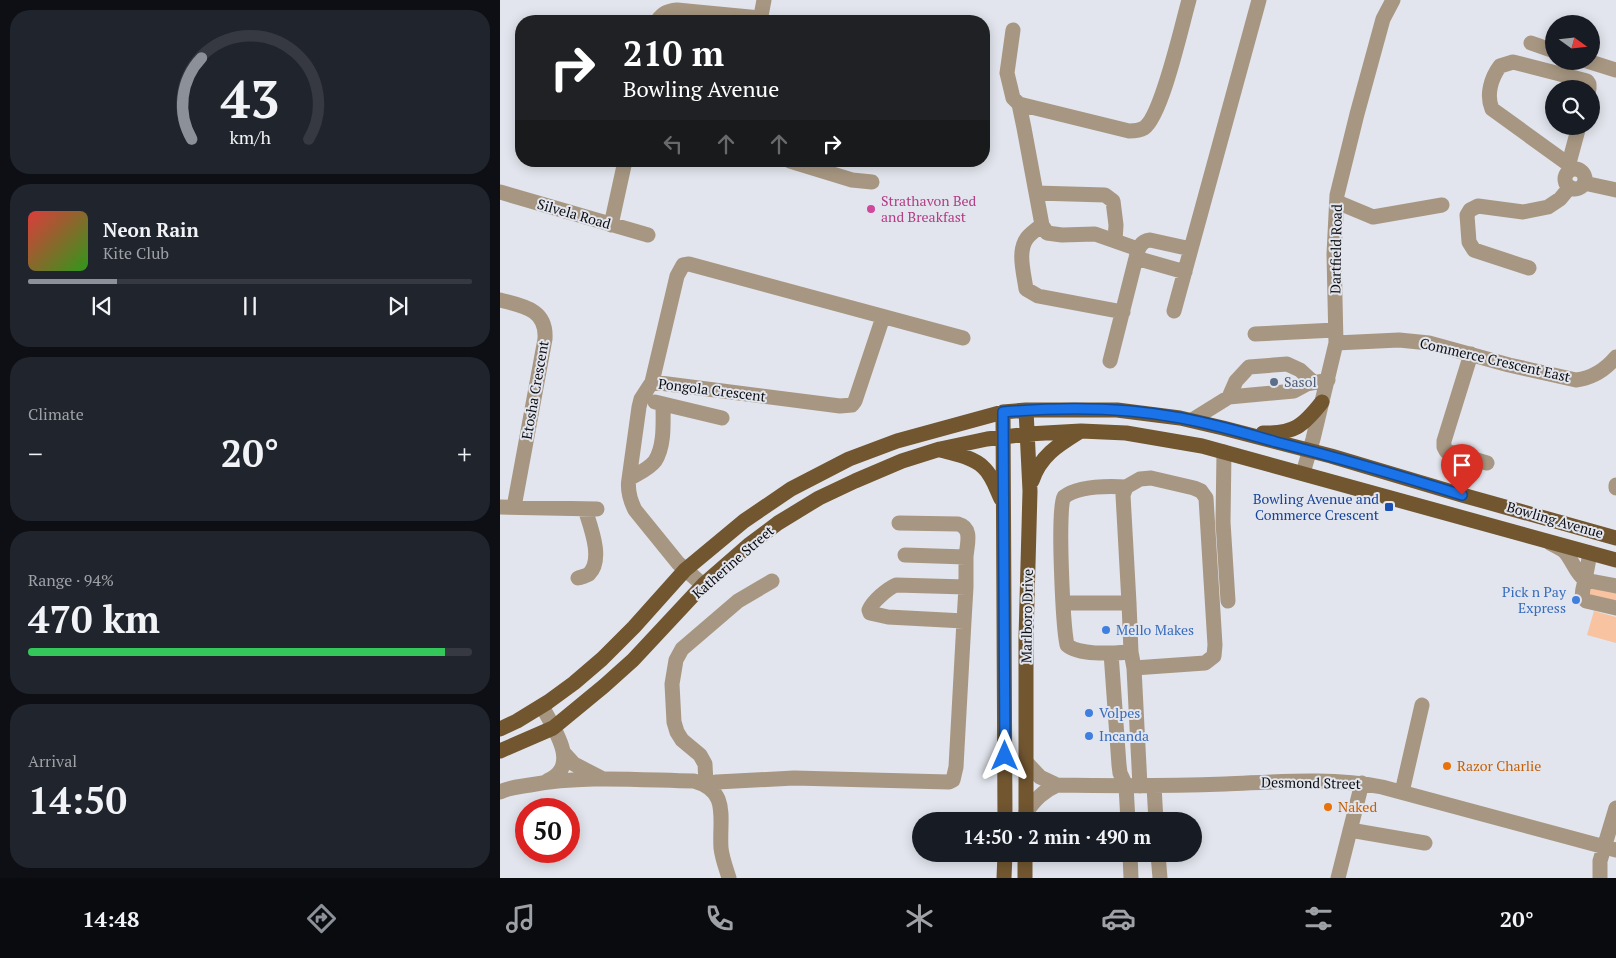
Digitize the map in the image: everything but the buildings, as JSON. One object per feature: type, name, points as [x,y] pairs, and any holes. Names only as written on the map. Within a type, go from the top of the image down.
[{"type":"main road","points":[[1244,433],[1279,433],[1288,431],[1312,415],[1322,402]]},
{"type":"main road","name":"Bowling Avenue","points":[[1026,410],[1117,410],[1192,420],[1310,450],[1616,538]]},
{"type":"main road","name":"Katherine Street","points":[[500,729],[542,706],[574,683],[602,659],[634,627],[685,570],[760,510],[791,489],[849,459],[897,441],[1003,412],[1026,410]]},
{"type":"main road","name":"Marlboro Drive","points":[[1026,410],[1030,491],[1026,638],[1026,812]]},
{"type":"main road","name":"Marlboro Drive","points":[[1003,412],[1005,812]]},
{"type":"main road","points":[[1030,491],[1039,464],[1061,444],[1081,431]]},
{"type":"main road","name":"Bowling Avenue","points":[[1003,436],[1081,431],[1126,433],[1202,446],[1616,560]]},
{"type":"main road","name":"Katherine Street","points":[[500,751],[553,728],[633,660],[703,585],[750,544],[778,523],[819,498],[902,461],[940,450],[1003,436]]},
{"type":"main road","points":[[940,450],[964,457],[982,467],[994,482],[1003,505]]},
{"type":"main road","points":[[1501,505],[1542,522],[1574,532],[1588,542],[1590,553]]},
{"type":"main road","points":[[1004,862],[1004,878]]},
{"type":"main road","points":[[1025,878],[1026,862]]},
{"type":"street","points":[[761,15],[764,0]]},
{"type":"street","points":[[1018,104],[1128,131],[1143,129],[1148,124],[1164,90],[1188,0]]},
{"type":"street","points":[[1174,311],[1259,0]]},
{"type":"street","name":"Dartfield Road","points":[[1303,473],[1328,380],[1336,337],[1334,254],[1337,202],[1342,174],[1356,114],[1383,19],[1393,0]]},
{"type":"street","points":[[662,15],[668,11],[677,10],[718,15]]},
{"type":"street","points":[[1013,30],[1007,73],[1013,98],[1018,104],[1042,224],[1047,233],[1095,234],[1115,241],[1158,264],[1185,272]]},
{"type":"street","points":[[1531,43],[1545,47]]},
{"type":"street","points":[[1577,135],[1572,166],[1565,179],[1566,184],[1570,188],[1578,189],[1584,183],[1584,174],[1580,170],[1572,166],[1492,109],[1490,91],[1495,73],[1500,66],[1513,62],[1583,80]]},
{"type":"street","points":[[1600,65],[1616,70]]},
{"type":"street","points":[[611,225],[624,167]]},
{"type":"street","points":[[810,167],[852,180],[872,182]]},
{"type":"street","points":[[1584,183],[1616,190]]},
{"type":"street","points":[[1529,268],[1474,250],[1469,242],[1467,215],[1470,210],[1478,206],[1523,212],[1548,207],[1560,199],[1570,188]]},
{"type":"street","name":"Silvela Road","points":[[500,192],[648,235]]},
{"type":"street","points":[[1036,193],[1104,196],[1113,201],[1116,225],[1115,241]]},
{"type":"street","points":[[1337,202],[1373,217],[1442,205]]},
{"type":"street","points":[[1042,224],[1024,244],[1022,254],[1026,289],[1038,296],[1123,312]]},
{"type":"street","points":[[1110,362],[1141,244],[1146,241],[1191,249]]},
{"type":"street","points":[[1158,264],[1163,243]]},
{"type":"street","points":[[652,382],[677,276],[683,265],[689,264],[963,338]]},
{"type":"street","name":"Etosha Crescent","points":[[500,300],[527,308],[536,313],[546,330],[507,507]]},
{"type":"street","name":"Pongola Crescent","points":[[703,585],[685,570],[636,510],[629,495],[629,478],[641,398],[652,382],[840,406],[852,405],[855,401],[883,317]]},
{"type":"street","name":"Commerce Crescent East","points":[[1254,334],[1429,343],[1576,380],[1596,375],[1613,365]]},
{"type":"street","points":[[1471,354],[1444,446],[1446,451],[1487,463]]},
{"type":"street","points":[[1229,397],[1236,381],[1249,367],[1287,364],[1300,370],[1313,382]]},
{"type":"street","points":[[1192,420],[1229,397],[1294,391],[1313,382],[1328,380]]},
{"type":"street","points":[[641,398],[722,418]]},
{"type":"street","points":[[629,478],[655,461],[663,438],[663,404]]},
{"type":"street","points":[[1224,452],[1223,522],[1228,601]]},
{"type":"street","points":[[1131,652],[1111,653],[1075,650],[1067,645],[1061,548],[1062,500],[1074,491],[1104,487],[1126,487],[1140,479],[1151,478],[1202,491],[1206,498],[1203,522],[1206,572],[1215,644],[1214,656],[1205,663],[1134,668]]},
{"type":"street","points":[[1126,487],[1123,495],[1128,603],[1131,652],[1134,668],[1140,786],[1152,812]]},
{"type":"street","points":[[507,507],[591,509],[596,559],[589,574],[578,578]]},
{"type":"street","points":[[500,792],[511,787],[546,781],[602,779],[694,781],[706,784],[794,778],[949,782],[953,780],[956,767],[968,534],[965,526],[958,524],[899,523]]},
{"type":"street","points":[[1548,541],[1564,551],[1577,572],[1585,580],[1616,586]]},
{"type":"street","points":[[1590,553],[1582,596],[1586,601],[1616,608]]},
{"type":"street","points":[[905,555],[966,557]]},
{"type":"street","points":[[729,878],[721,850],[719,801],[715,792],[706,784],[705,764],[700,755],[682,740],[677,732],[674,722],[672,684],[676,660],[682,649],[738,601],[772,580]]},
{"type":"street","points":[[964,621],[888,617],[870,613],[869,610],[890,587],[896,585],[966,587]]},
{"type":"street","points":[[1064,603],[1128,603]]},
{"type":"street","points":[[1111,653],[1120,773],[1140,786]]},
{"type":"street","points":[[1402,792],[1422,705]]},
{"type":"street","points":[[542,706],[560,739],[564,753],[561,771],[557,777],[546,781]]},
{"type":"street","points":[[564,753],[574,764],[602,779]]},
{"type":"street","name":"Desmond Street","points":[[1025,761],[1040,777],[1057,785],[1140,786],[1334,781],[1362,783],[1611,848]]},
{"type":"street","points":[[1338,878],[1362,783]]},
{"type":"street","points":[[1029,812],[1038,797],[1048,788],[1057,785]]},
{"type":"street","points":[[1131,812],[1140,786]]},
{"type":"street","points":[[1600,878],[1600,862],[1611,848],[1616,808]]},
{"type":"street","points":[[1350,830],[1425,843]]},
{"type":"street","points":[[1130,862],[1131,878]]},
{"type":"street","points":[[1159,862],[1160,878]]},
{"type":"place","name":"Strathavon Bed and Breakfast","points":[[871,209]]},
{"type":"place","name":"Sasol","points":[[1274,382]]},
{"type":"place","name":"Bowling Avenue and Commerce Crescent","points":[[1389,507]]},
{"type":"place","name":"Pick n Pay Express","points":[[1576,600]]},
{"type":"place","name":"Mello Makes","points":[[1106,630]]},
{"type":"place","name":"Volpes","points":[[1089,713]]},
{"type":"place","name":"Incanda","points":[[1089,736]]},
{"type":"place","name":"Razor Charlie","points":[[1447,766]]},
{"type":"place","name":"Naked","points":[[1328,807]]},
{"type":"route","points":[[1005,756],[1003,412],[1026,410],[1117,410],[1180,418],[1331,456],[1462,495]]}]
